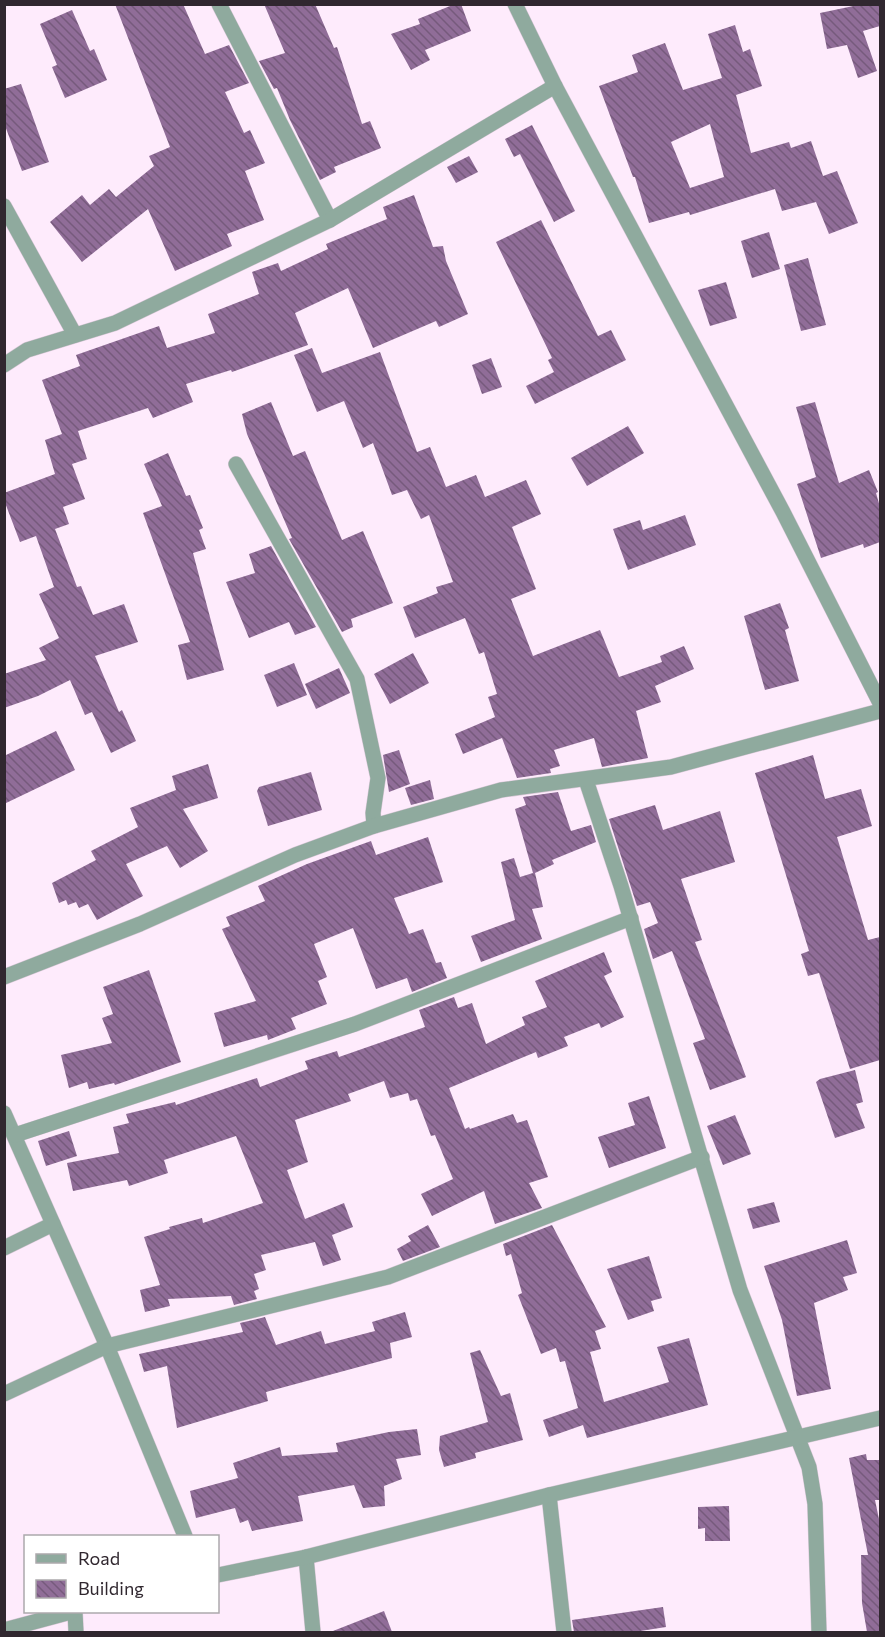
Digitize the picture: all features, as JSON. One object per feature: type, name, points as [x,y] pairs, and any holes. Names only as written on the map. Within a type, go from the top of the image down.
[{"type":"street","points":[[219,4],[330,220]]},
{"type":"street","points":[[515,4],[555,86],[783,513],[880,703]]},
{"type":"street","points":[[4,365],[27,350],[115,323],[330,220],[555,86]]},
{"type":"street","points":[[4,206],[75,335]]},
{"type":"street","points":[[236,464],[357,679],[378,778],[373,813],[374,826]]},
{"type":"street","points":[[4,977],[140,924],[295,855],[374,826],[501,790],[671,767],[880,711]]},
{"type":"street","points":[[586,780],[630,918],[740,1290],[809,1467],[815,1504],[819,1632]]},
{"type":"street","points":[[15,1135],[356,1024],[630,918]]},
{"type":"street","points":[[4,1113],[107,1346],[184,1535]]},
{"type":"street","points":[[4,1394],[107,1346],[388,1277],[702,1157]]},
{"type":"street","points":[[4,1248],[53,1224]]},
{"type":"street","points":[[219,1575],[306,1557],[549,1495],[880,1418]]},
{"type":"street","points":[[549,1495],[564,1632]]},
{"type":"street","points":[[306,1557],[313,1632]]},
{"type":"street","points":[[4,1630],[66,1613]]},
{"type":"street","points":[[73,1613],[76,1632]]},
{"type":"building","points":[[115,4],[183,4],[205,54],[229,45],[249,83],[225,92],[244,133],[250,130],[265,163],[245,171],[264,220],[227,234],[232,246],[175,271],[148,209],[82,262],[50,222],[82,195],[90,205],[109,189],[116,197],[154,166],[149,156],[170,147]]},
{"type":"building","points":[[264,4],[315,4],[334,48],[337,47],[362,124],[370,121],[381,148],[334,167],[336,172],[320,180],[277,88],[274,89],[259,61],[285,53]]},
{"type":"building","points":[[455,4],[461,4],[471,31],[425,50],[430,60],[411,70],[391,34],[420,24],[418,19]]},
{"type":"building","points":[[863,4],[880,4],[880,26],[863,31],[877,71],[858,78],[847,45],[827,49],[820,13]]},
{"type":"building","points":[[72,10],[90,51],[94,49],[107,80],[65,98],[52,67],[57,65],[40,24]]},
{"type":"building","points":[[735,25],[743,52],[750,49],[762,86],[736,95],[751,153],[789,142],[791,148],[811,141],[823,176],[837,171],[858,223],[829,234],[816,202],[782,211],[775,189],[690,215],[689,212],[649,223],[635,177],[633,177],[599,86],[638,72],[632,55],[665,43],[683,90],[722,78],[708,34]],"holes":[[[710,124],[724,177],[690,188],[671,142]]]},
{"type":"building","points":[[21,84],[49,162],[22,171],[4,123],[4,89]]},
{"type":"building","points":[[532,125],[575,211],[554,222],[520,154],[514,157],[505,139]]},
{"type":"building","points":[[469,156],[478,172],[456,183],[447,167]]},
{"type":"building","points":[[414,195],[433,247],[443,246],[446,261],[468,314],[439,327],[436,321],[373,348],[348,288],[295,313],[308,345],[232,372],[231,370],[186,384],[193,402],[153,418],[148,408],[78,431],[87,459],[72,464],[85,499],[63,507],[69,524],[55,529],[77,587],[81,586],[93,615],[124,604],[138,642],[95,656],[119,712],[122,710],[136,741],[111,753],[92,712],[85,715],[70,680],[38,696],[4,708],[4,674],[46,660],[39,648],[59,638],[39,594],[54,587],[36,536],[20,542],[4,500],[4,493],[55,474],[45,440],[62,434],[42,380],[80,366],[76,355],[159,326],[167,348],[215,333],[208,314],[259,294],[252,272],[278,263],[281,271],[328,249],[326,244],[387,219],[383,207]]},
{"type":"building","points":[[541,220],[598,336],[611,330],[626,360],[535,404],[526,386],[554,372],[548,360],[552,358],[496,242]]},
{"type":"building","points":[[769,232],[780,269],[752,278],[741,241]]},
{"type":"building","points":[[808,258],[826,325],[801,331],[784,265]]},
{"type":"building","points":[[726,282],[737,318],[710,326],[698,290]]},
{"type":"building","points":[[312,348],[322,373],[380,352],[417,452],[430,447],[446,487],[476,475],[485,497],[526,480],[541,514],[512,527],[536,589],[511,599],[533,656],[600,630],[619,677],[662,662],[660,656],[684,646],[694,669],[655,686],[661,702],[636,711],[648,758],[602,767],[594,738],[554,750],[560,766],[550,769],[551,773],[517,778],[502,738],[463,754],[455,734],[495,717],[488,697],[497,694],[484,652],[479,654],[465,618],[415,638],[403,607],[438,593],[436,587],[453,582],[429,515],[421,519],[407,490],[392,495],[373,443],[363,448],[344,401],[317,412],[294,355]]},
{"type":"building","points":[[491,358],[502,387],[482,394],[472,365]]},
{"type":"building","points":[[271,402],[293,456],[305,451],[342,540],[363,531],[393,603],[351,619],[353,627],[342,632],[289,539],[292,538],[247,434],[242,414]]},
{"type":"building","points":[[815,402],[839,483],[869,470],[878,492],[876,493],[880,507],[880,542],[864,548],[863,544],[821,558],[797,484],[816,477],[796,407]]},
{"type":"building","points":[[628,426],[644,453],[587,486],[571,458]]},
{"type":"building","points":[[168,453],[186,496],[190,495],[203,528],[199,530],[206,549],[193,553],[224,670],[187,680],[178,645],[190,642],[143,513],[162,506],[144,464]]},
{"type":"building","points":[[685,515],[696,545],[628,570],[613,529],[640,520],[643,530]]},
{"type":"building","points":[[271,546],[316,627],[295,635],[289,622],[249,638],[226,582],[255,573],[249,554]]},
{"type":"building","points":[[780,603],[789,628],[785,630],[799,681],[765,690],[744,616]]},
{"type":"building","points":[[413,653],[429,683],[390,704],[374,674]]},
{"type":"building","points":[[294,663],[307,695],[277,707],[264,675]]},
{"type":"building","points":[[339,668],[350,693],[316,709],[305,684]]},
{"type":"building","points":[[56,731],[75,770],[4,804],[4,756]]},
{"type":"building","points":[[399,750],[410,784],[389,792],[383,755]]},
{"type":"building","points":[[813,755],[825,799],[861,789],[872,826],[837,837],[868,940],[880,937],[880,1060],[850,1069],[819,973],[808,976],[801,954],[809,951],[755,773]]},
{"type":"building","points":[[208,764],[218,798],[183,809],[208,851],[180,868],[167,846],[126,864],[143,896],[97,920],[88,904],[79,908],[76,902],[68,905],[66,900],[59,903],[52,883],[96,860],[91,851],[138,827],[130,808],[176,790],[172,776]]},
{"type":"building","points":[[311,772],[322,810],[268,826],[257,791],[259,787]]},
{"type":"building","points":[[430,780],[434,799],[411,805],[405,788]]},
{"type":"building","points":[[558,792],[571,831],[591,825],[596,842],[552,860],[554,864],[535,873],[543,907],[532,909],[542,939],[481,962],[471,936],[515,920],[501,862],[514,858],[520,877],[533,873],[515,809],[526,805],[523,797]]},
{"type":"building","points":[[655,805],[663,830],[720,811],[735,862],[681,879],[702,940],[695,942],[746,1077],[710,1090],[693,1043],[705,1039],[672,951],[653,959],[644,929],[658,923],[650,902],[637,906],[609,819]]},
{"type":"building","points":[[428,837],[443,882],[394,898],[409,934],[423,929],[436,963],[441,962],[447,978],[412,992],[407,978],[376,989],[353,928],[314,944],[327,977],[318,981],[327,1004],[291,1018],[296,1029],[268,1040],[267,1035],[224,1047],[214,1013],[256,1001],[222,929],[230,926],[226,917],[265,901],[258,886],[307,864],[371,841],[376,855]]},
{"type":"building","points":[[604,952],[612,972],[604,976],[624,1017],[601,1028],[599,1023],[564,1037],[568,1046],[538,1058],[536,1052],[449,1088],[465,1129],[513,1114],[517,1123],[527,1120],[548,1177],[529,1183],[542,1208],[495,1224],[484,1191],[432,1216],[421,1194],[453,1179],[435,1135],[431,1136],[417,1099],[410,1101],[408,1093],[390,1098],[384,1081],[348,1094],[351,1101],[295,1120],[308,1162],[287,1170],[305,1219],[344,1203],[353,1227],[332,1235],[341,1260],[323,1266],[315,1242],[261,1255],[266,1270],[254,1274],[259,1289],[254,1291],[257,1299],[234,1305],[231,1296],[168,1299],[170,1306],[145,1312],[140,1290],[160,1285],[144,1237],[202,1218],[203,1223],[263,1203],[236,1136],[164,1160],[168,1173],[129,1186],[127,1180],[73,1191],[67,1163],[119,1153],[113,1127],[129,1123],[126,1114],[175,1102],[176,1105],[257,1078],[260,1087],[308,1069],[305,1061],[337,1051],[339,1057],[425,1027],[419,1010],[454,997],[458,1008],[472,1003],[486,1044],[525,1025],[522,1017],[547,1007],[535,981]]},
{"type":"building","points":[[149,970],[181,1062],[115,1085],[114,1083],[89,1089],[87,1082],[69,1088],[61,1055],[112,1043],[102,1018],[113,1014],[103,987]]},
{"type":"building","points":[[855,1070],[863,1102],[856,1104],[865,1128],[835,1138],[816,1082]]},
{"type":"building","points":[[649,1096],[666,1148],[609,1168],[598,1137],[635,1125],[628,1103]]},
{"type":"building","points":[[735,1115],[751,1154],[723,1165],[707,1126]]},
{"type":"building","points":[[69,1131],[77,1156],[46,1166],[38,1141]]},
{"type":"building","points":[[774,1202],[780,1222],[753,1229],[747,1209]]},
{"type":"building","points":[[428,1225],[440,1247],[403,1261],[397,1249],[411,1241],[408,1236]]},
{"type":"building","points":[[552,1225],[606,1327],[595,1331],[601,1349],[590,1352],[604,1402],[669,1382],[657,1347],[689,1338],[708,1405],[587,1438],[583,1425],[549,1437],[543,1420],[578,1408],[565,1361],[560,1362],[556,1348],[541,1354],[518,1295],[522,1293],[511,1254],[506,1256],[503,1244]]},
{"type":"building","points":[[847,1240],[857,1273],[843,1277],[848,1290],[814,1303],[831,1389],[797,1396],[782,1320],[764,1266]]},
{"type":"building","points":[[649,1256],[662,1298],[651,1301],[654,1311],[628,1320],[607,1269]]},
{"type":"building","points":[[405,1312],[412,1337],[390,1343],[392,1358],[266,1392],[268,1401],[177,1428],[167,1366],[144,1372],[139,1354],[243,1332],[240,1323],[265,1317],[276,1345],[321,1331],[325,1344],[375,1331],[372,1322]]},
{"type":"building","points":[[480,1350],[501,1396],[510,1393],[523,1440],[475,1453],[476,1458],[444,1467],[439,1450],[440,1436],[488,1422],[470,1353]]},
{"type":"building","points":[[417,1429],[421,1455],[396,1459],[402,1479],[384,1486],[385,1506],[363,1508],[354,1485],[298,1496],[303,1521],[252,1531],[248,1520],[240,1523],[235,1508],[196,1518],[190,1491],[238,1478],[233,1463],[280,1447],[282,1456],[338,1452],[336,1443],[389,1432]]},
{"type":"building","points":[[866,1454],[867,1460],[880,1460],[880,1500],[875,1500],[880,1524],[880,1632],[867,1632],[862,1603],[861,1555],[868,1555],[849,1458]]},
{"type":"building","points":[[729,1506],[730,1541],[705,1541],[705,1528],[698,1529],[698,1507]]},
{"type":"building","points":[[663,1607],[666,1627],[634,1632],[574,1632],[572,1620]]},
{"type":"building","points":[[384,1611],[392,1632],[333,1632],[333,1631]]}]
